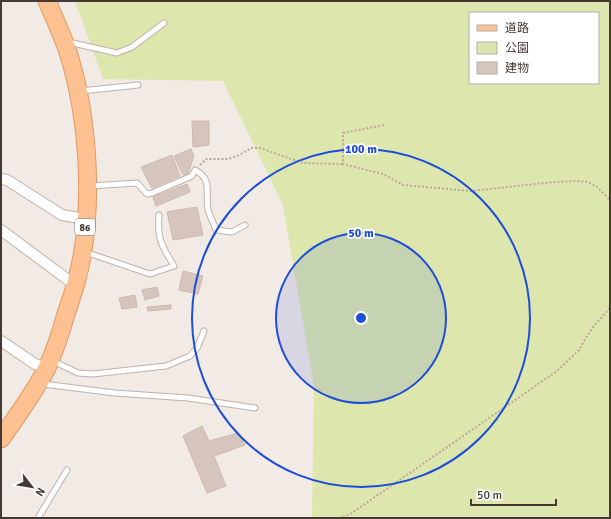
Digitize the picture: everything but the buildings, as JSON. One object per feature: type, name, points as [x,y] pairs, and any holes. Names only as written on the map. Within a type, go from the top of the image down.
[{"type":"main road","name":"86","points":[[1,439],[38,383],[57,344],[75,285],[82,251],[87,186],[84,122],[78,92],[64,41],[47,1]]},
{"type":"street","points":[[1,179],[7,180],[62,214],[85,219]]},
{"type":"street","points":[[1,230],[75,285]]},
{"type":"street","points":[[1,341],[35,364],[48,364]]},
{"type":"lane","points":[[64,41],[117,53],[132,47],[164,23]]},
{"type":"lane","points":[[78,92],[138,85]]},
{"type":"lane","points":[[87,186],[137,184],[147,194],[192,176],[195,170],[202,174],[208,184],[208,210],[216,230],[232,232],[245,225]]},
{"type":"lane","points":[[82,251],[150,274],[174,266],[160,241],[158,229],[159,215]]},
{"type":"lane","points":[[48,364],[78,373],[93,374],[166,366],[190,356],[197,348],[204,330]]},
{"type":"lane","points":[[38,383],[115,393],[188,398],[255,408]]},
{"type":"lane","points":[[38,518],[68,470]]},
{"type":"path","points":[[344,164],[343,133],[384,125]]},
{"type":"path","points":[[195,170],[206,159],[228,159],[252,148],[260,148],[303,164],[344,164],[383,174],[403,185],[471,191],[577,181],[588,182],[597,186],[610,200]]},
{"type":"path","points":[[339,518],[349,515],[557,371],[579,350],[592,328],[610,308]]},
{"type":"green space","points":[[75,1],[610,1],[610,518],[312,518],[314,387],[283,205],[223,81],[103,79]]}]
